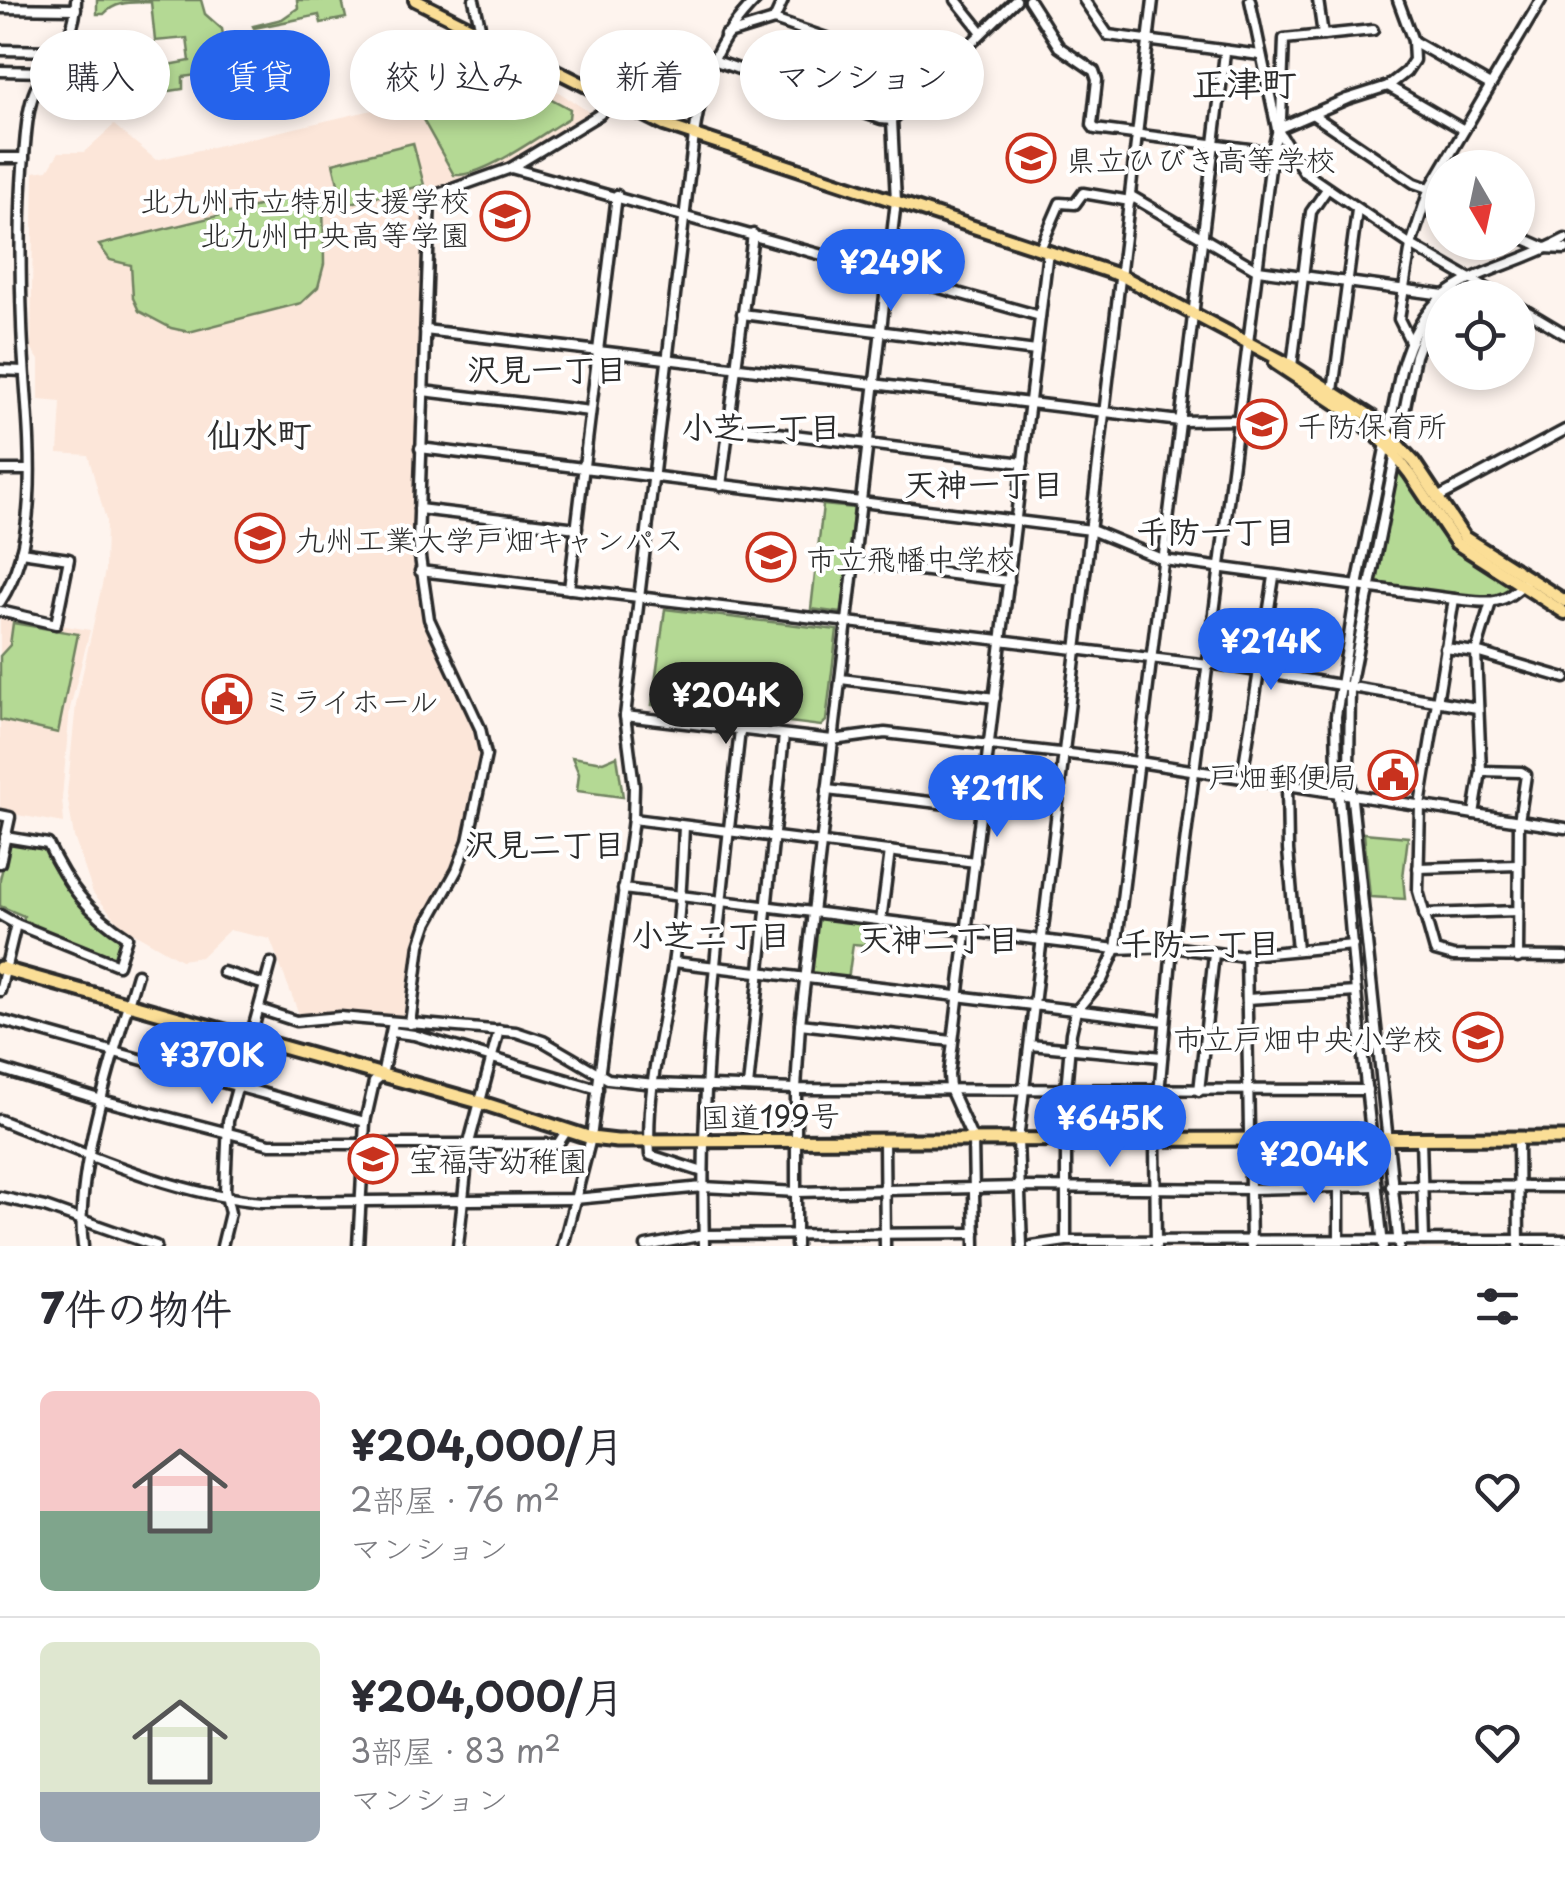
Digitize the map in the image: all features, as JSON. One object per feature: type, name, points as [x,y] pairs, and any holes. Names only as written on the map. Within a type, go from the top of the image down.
[{"type":"highway","name":"国道199号","points":[[3,969],[479,1102],[591,1138],[649,1142],[1565,1138]]},
{"type":"main road","points":[[416,0],[473,30]]},
{"type":"main road","points":[[651,120],[1122,276],[1292,366],[1372,417],[1464,537],[1565,613]]},
{"type":"main road","points":[[1249,345],[1391,441],[1396,456],[1456,543],[1565,601]]},
{"type":"street","points":[[474,0],[481,30]]},
{"type":"street","points":[[720,45],[756,0]]},
{"type":"street","points":[[774,20],[783,0]]},
{"type":"street","points":[[956,0],[980,30]]},
{"type":"street","points":[[982,30],[1016,0]]},
{"type":"street","points":[[1029,0],[1059,47],[1094,71],[1095,129],[1272,152]]},
{"type":"street","points":[[1084,0],[1108,36],[1260,55]]},
{"type":"street","points":[[1022,1246],[1018,1140],[1154,0]]},
{"type":"street","points":[[1250,0],[1277,129],[1304,172],[1411,245],[1475,280]]},
{"type":"street","points":[[1323,35],[1318,1],[1332,0]]},
{"type":"street","points":[[1277,129],[1397,81],[1414,60],[1413,41],[1398,0]]},
{"type":"street","points":[[1452,150],[1541,0]]},
{"type":"street","points":[[4,5],[76,5],[72,30]]},
{"type":"street","points":[[725,35],[774,20],[803,30]]},
{"type":"street","points":[[1156,1243],[1158,1091],[1172,947],[1272,152],[1281,118],[1284,39],[1373,30]]},
{"type":"street","points":[[1413,41],[1490,85]]},
{"type":"street","points":[[0,50],[30,50]]},
{"type":"street","points":[[1066,1241],[1066,1090],[1070,1047],[1076,1011],[1102,980],[1116,949],[1225,53]]},
{"type":"street","points":[[0,71],[30,72]]},
{"type":"street","points":[[1388,86],[1464,130]]},
{"type":"street","points":[[1312,114],[1425,188]]},
{"type":"street","points":[[0,602],[13,582],[26,522],[21,251],[24,158],[30,115]]},
{"type":"street","points":[[410,1024],[420,944],[426,924],[457,870],[468,841],[486,750],[429,619],[420,572],[420,448],[430,197],[511,168],[590,120]]},
{"type":"street","points":[[563,1246],[591,1138],[634,819],[634,786],[624,716],[697,120]]},
{"type":"street","points":[[796,1246],[800,1024],[896,201],[892,120]]},
{"type":"street","points":[[0,158],[24,158]]},
{"type":"street","points":[[511,168],[1040,316]]},
{"type":"street","points":[[1292,366],[1311,212],[1327,189]]},
{"type":"street","points":[[976,1246],[973,1140],[950,1089],[952,1041],[1023,463],[1044,250],[1060,203],[1075,204],[1083,193],[1130,198],[1258,270],[1425,293]]},
{"type":"street","points":[[569,589],[616,195]]},
{"type":"street","points":[[1410,341],[1399,319],[1411,245],[1425,202]]},
{"type":"street","points":[[1334,391],[1357,210]]},
{"type":"street","points":[[722,486],[752,234]]},
{"type":"street","points":[[1466,280],[1565,239]]},
{"type":"street","points":[[1535,244],[1565,248]]},
{"type":"street","points":[[742,314],[1036,350]]},
{"type":"street","points":[[1535,316],[1565,334]]},
{"type":"street","points":[[1391,441],[1410,341],[1425,317]]},
{"type":"street","points":[[1382,1244],[1336,747],[1339,685],[1357,586],[1391,441],[1425,326]]},
{"type":"street","points":[[425,330],[1180,421],[1238,420]]},
{"type":"street","points":[[0,370],[24,371]]},
{"type":"street","points":[[422,391],[590,410]]},
{"type":"street","points":[[729,427],[1023,463]]},
{"type":"street","points":[[1436,498],[1565,430]]},
{"type":"street","points":[[420,448],[1091,530],[1164,560],[1454,599],[1491,602],[1512,596],[1525,583]]},
{"type":"street","points":[[1396,456],[1350,687],[1347,746],[1385,1139],[1399,1244]]},
{"type":"street","points":[[0,470],[28,470]]},
{"type":"street","points":[[419,509],[577,528]]},
{"type":"street","points":[[0,612],[56,624],[69,559],[21,552]]},
{"type":"street","points":[[854,562],[1009,580]]},
{"type":"street","points":[[420,572],[1209,664],[1478,708]]},
{"type":"street","points":[[1242,776],[1274,577]]},
{"type":"street","points":[[1454,599],[1420,805],[1418,891],[1435,952],[1565,958]]},
{"type":"street","points":[[1474,814],[1481,771],[1476,652],[1491,602]]},
{"type":"street","points":[[1445,648],[1476,652],[1565,678]]},
{"type":"street","points":[[841,679],[995,698]]},
{"type":"street","points":[[624,716],[832,740],[873,732],[1139,762],[1565,828]]},
{"type":"street","points":[[704,1246],[704,1086],[713,967],[740,730]]},
{"type":"street","points":[[748,1087],[784,735]]},
{"type":"street","points":[[1481,771],[1526,775],[1519,821],[1518,958]]},
{"type":"street","points":[[1287,784],[1297,950]]},
{"type":"street","points":[[827,790],[982,808]]},
{"type":"street","points":[[0,815],[10,817],[0,863]]},
{"type":"street","points":[[634,819],[976,862]]},
{"type":"street","points":[[684,826],[674,962],[654,1084],[649,1142],[650,1156],[703,1172]]},
{"type":"street","points":[[0,915],[118,965],[127,937],[102,922],[78,898],[48,844],[5,837]]},
{"type":"street","points":[[880,921],[890,851]]},
{"type":"street","points":[[1418,868],[1518,865]]},
{"type":"street","points":[[623,889],[1116,949],[1172,947],[1246,955],[1353,945]]},
{"type":"street","points":[[1424,914],[1518,911]]},
{"type":"street","points":[[0,990],[16,924]]},
{"type":"street","points":[[1199,1091],[1214,954]]},
{"type":"street","points":[[1246,955],[1251,1243]]},
{"type":"street","points":[[222,1246],[228,1230],[227,1134],[272,962]]},
{"type":"street","points":[[674,962],[1165,1021]]},
{"type":"street","points":[[223,972],[266,985]]},
{"type":"street","points":[[83,1246],[80,1219],[90,1155],[137,974]]},
{"type":"street","points":[[1247,999],[1356,992]]},
{"type":"street","points":[[259,1010],[296,1021],[340,1016],[392,1028],[598,1089]]},
{"type":"street","points":[[0,1020],[365,1122]]},
{"type":"street","points":[[392,1028],[410,1024],[531,1036],[608,1079],[654,1084],[796,1089],[1367,1090]]},
{"type":"street","points":[[800,1024],[952,1041]]},
{"type":"street","points":[[358,1246],[365,1122],[374,1082],[382,1075],[392,1028]]},
{"type":"street","points":[[458,1246],[469,1142],[499,1030]]},
{"type":"street","points":[[1030,1045],[1162,1057]]},
{"type":"street","points":[[0,1069],[270,1144],[558,1144],[567,1130]]},
{"type":"street","points":[[0,1120],[90,1155],[228,1199],[299,1203],[575,1199],[703,1187],[796,1192],[1376,1186]]},
{"type":"street","points":[[1421,1138],[1424,1240]]},
{"type":"street","points":[[1518,1138],[1519,1243]]},
{"type":"street","points":[[1339,1139],[1339,1240]]},
{"type":"street","points":[[884,1140],[885,1246]]},
{"type":"street","points":[[1391,1186],[1565,1186]]},
{"type":"street","points":[[0,1197],[31,1203],[156,1246]]},
{"type":"street","points":[[646,1246],[704,1235],[975,1233]]},
{"type":"street","points":[[1032,1246],[1066,1241],[1339,1240],[1399,1244],[1424,1240],[1565,1240]]},
{"type":"shaded area","name":"九州工業大学戸畑キャンパス","points":[[560,93],[580,106],[582,120],[505,165],[431,191],[425,202],[414,556],[425,613],[471,716],[483,754],[472,816],[452,874],[420,936],[407,1020],[343,1010],[299,1014],[270,939],[229,930],[201,957],[181,960],[122,926],[93,893],[74,837],[67,794],[76,704],[105,571],[106,520],[88,455],[58,453],[61,402],[39,400],[39,360],[31,348],[34,172],[48,170],[59,152],[84,152],[114,125],[156,160],[350,115],[350,120],[560,120]]},
{"type":"shaded area","points":[[0,615],[90,630],[70,708],[62,798],[64,823],[0,812]]},
{"type":"green space","points":[[97,0],[201,0],[205,14],[222,30],[190,30],[190,61],[187,38],[170,40],[170,30],[154,30],[151,2],[120,4],[97,14]]},
{"type":"green space","points":[[297,0],[342,0],[346,18],[321,23],[319,15],[254,28],[282,19],[298,8]]},
{"type":"green space","points":[[190,61],[190,76],[183,77],[183,89],[170,91],[170,65]]},
{"type":"green space","points":[[560,104],[570,109],[569,118],[513,153],[481,169],[454,175],[423,120],[560,120]]},
{"type":"green space","points":[[413,143],[424,185],[343,205],[333,163]]},
{"type":"green space","points":[[323,190],[324,264],[318,287],[301,303],[189,332],[171,328],[139,311],[133,298],[131,265],[110,260],[99,245]]},
{"type":"green space","points":[[1393,458],[1428,517],[1451,545],[1514,588],[1495,599],[1365,584]]},
{"type":"green space","points":[[823,505],[854,508],[842,613],[811,609]]},
{"type":"green space","points":[[665,609],[837,630],[826,721],[821,726],[652,705]]},
{"type":"green space","points":[[13,623],[78,634],[58,733],[0,720],[0,656],[10,645]]},
{"type":"green space","points":[[617,756],[623,797],[577,791],[579,774],[572,757],[603,762]]},
{"type":"green space","points":[[1364,833],[1408,837],[1403,877],[1405,899],[1370,897]]},
{"type":"green space","points":[[10,840],[50,846],[71,887],[127,937],[118,965],[23,924],[24,916],[0,906],[0,879]]},
{"type":"green space","points":[[817,917],[866,922],[865,945],[853,944],[848,980],[811,975]]},
{"type":"place","name":"県立ひびき高等学校","points":[[1031,158]]},
{"type":"place","name":"北九州市立特別支援学校 北九州中央高等学園","points":[[505,216]]},
{"type":"place","name":"千防保育所","points":[[1262,424]]},
{"type":"place","name":"九州工業大学戸畑キャンパス","points":[[260,538]]},
{"type":"place","name":"市立飛幡中学校","points":[[771,557]]},
{"type":"place","name":"ミライホール","points":[[227,699]]},
{"type":"place","name":"戸畑郵便局","points":[[1393,775]]},
{"type":"place","name":"市立戸畑中央小学校","points":[[1478,1037]]},
{"type":"place","name":"宝福寺幼稚園","points":[[373,1159]]},
{"type":"district","name":"正津町","points":[[1244,81]]},
{"type":"district","name":"沢見一丁目","points":[[547,368]]},
{"type":"district","name":"小芝一丁目","points":[[761,426]]},
{"type":"district","name":"仙水町","points":[[259,432]]},
{"type":"district","name":"天神一丁目","points":[[984,483]]},
{"type":"district","name":"千防一丁目","points":[[1216,530]]},
{"type":"district","name":"沢見二丁目","points":[[545,843]]},
{"type":"district","name":"小芝二丁目","points":[[711,934]]},
{"type":"district","name":"天神二丁目","points":[[939,938]]},
{"type":"district","name":"千防二丁目","points":[[1200,942]]}]
